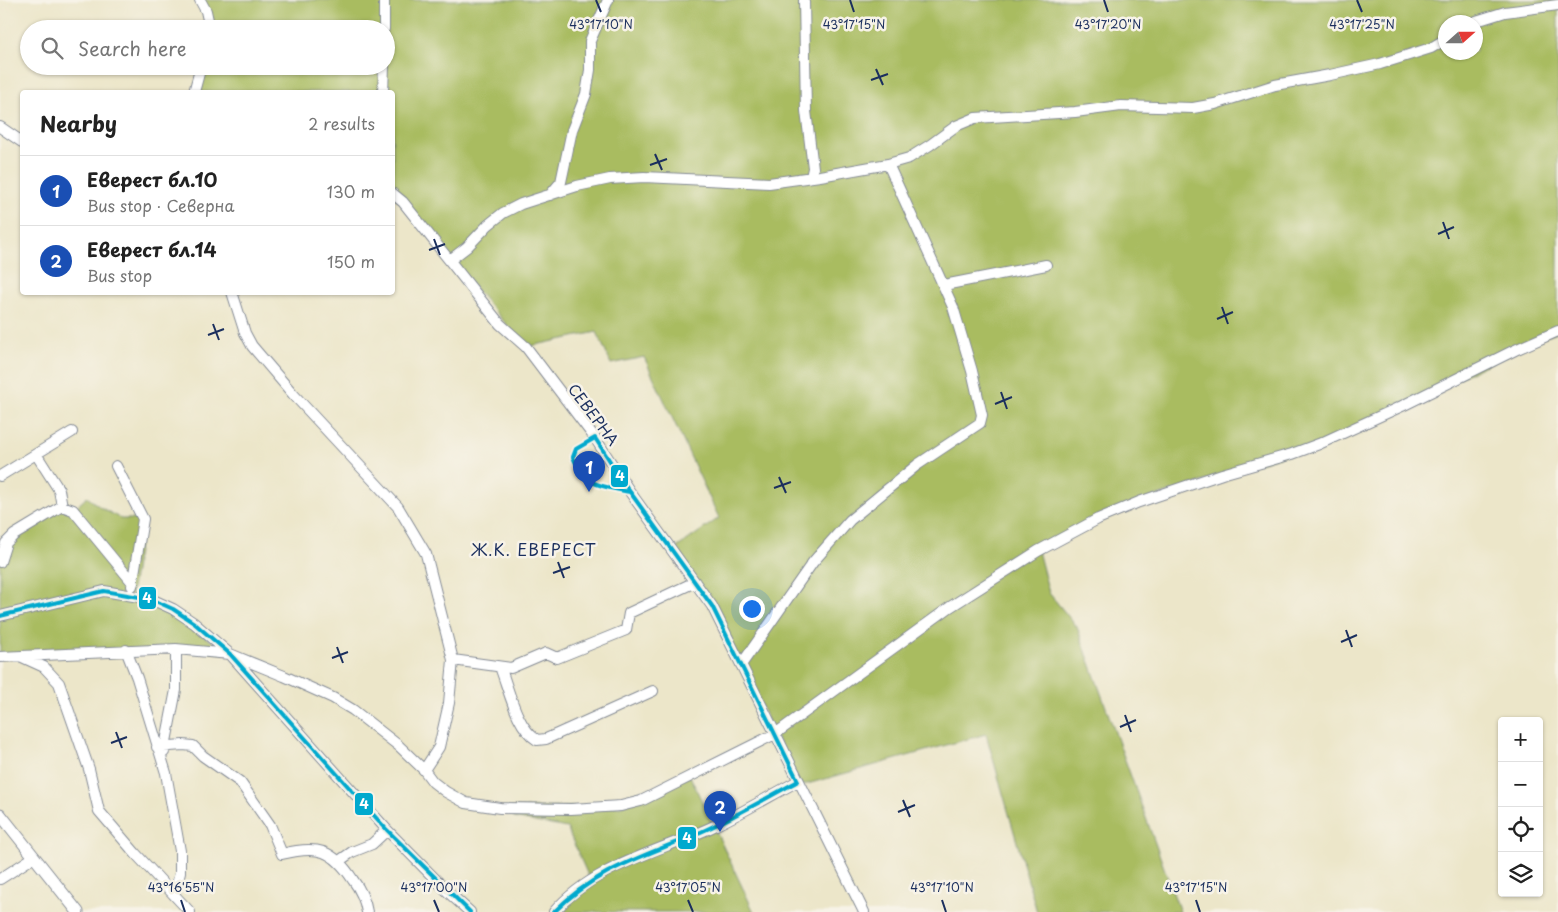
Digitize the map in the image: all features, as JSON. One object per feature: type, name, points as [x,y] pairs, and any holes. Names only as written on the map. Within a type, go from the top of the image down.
[{"type":"street","points":[[200,0],[208,20]]},
{"type":"street","points":[[384,0],[384,20]]},
{"type":"street","points":[[549,195],[561,182],[572,130],[586,94],[590,70],[590,41],[608,0]]},
{"type":"street","points":[[804,0],[806,110],[813,168],[811,177]]},
{"type":"street","points":[[1483,18],[1504,12],[1558,5]]},
{"type":"street","points":[[450,260],[467,247],[488,225],[503,213],[522,204],[577,186],[610,179],[644,177],[769,183],[811,177],[888,164],[909,158],[956,126],[975,118],[1075,112],[1121,106],[1193,108],[1215,104],[1275,85],[1380,64],[1431,48],[1438,44]]},
{"type":"street","points":[[195,90],[199,75]]},
{"type":"street","points":[[383,90],[384,75]]},
{"type":"street","points":[[0,126],[20,141]]},
{"type":"street","points":[[741,665],[813,562],[850,520],[917,465],[980,423],[982,415],[972,371],[953,307],[888,164]]},
{"type":"street","name":"СЕВЕРНА","points":[[395,195],[403,202],[500,324],[526,347],[595,438],[630,492],[712,606],[864,912]]},
{"type":"street","points":[[944,285],[1046,265]]},
{"type":"street","points":[[232,295],[245,333],[252,346],[293,394],[398,507],[426,554],[453,660],[449,703],[439,747],[424,770]]},
{"type":"street","points":[[0,656],[176,649],[230,654],[284,676],[354,710],[399,746],[424,770],[433,782],[466,803],[512,808],[571,809],[621,806],[649,797],[775,734],[873,661],[986,583],[1038,551],[1098,519],[1139,502],[1319,444],[1558,331]]},
{"type":"street","points":[[0,476],[72,432]]},
{"type":"street","points":[[36,454],[59,490],[62,506]]},
{"type":"street","points":[[116,466],[143,519],[131,595]]},
{"type":"street","points":[[0,562],[6,543],[14,535],[62,506]]},
{"type":"street","points":[[62,506],[73,510],[133,583]]},
{"type":"street","points":[[453,660],[511,668],[546,653],[557,658],[626,630],[629,613],[695,582]]},
{"type":"street","points":[[0,616],[104,591],[151,599],[173,609],[194,622],[230,654],[387,830],[470,912]]},
{"type":"street","points":[[161,746],[176,690],[176,649]]},
{"type":"street","points":[[126,650],[161,746],[162,763],[166,773],[180,851],[180,872],[174,895]]},
{"type":"street","points":[[19,656],[44,667],[59,683],[89,768],[99,811],[190,912]]},
{"type":"street","points":[[500,667],[526,731],[537,740],[546,739],[653,691]]},
{"type":"street","points":[[161,746],[193,746],[203,756],[240,782],[270,825],[282,854],[299,850],[316,850],[331,855],[339,861],[359,888],[367,912]]},
{"type":"street","points":[[554,912],[590,881],[632,860],[714,826],[798,781]]},
{"type":"street","points":[[0,814],[78,912]]},
{"type":"street","points":[[339,861],[352,852],[372,844],[387,830]]},
{"type":"street","points":[[0,879],[34,857]]},
{"type":"green space","points":[[200,0],[1558,0],[1558,331],[1319,444],[1139,502],[1038,551],[1049,593],[1077,627],[1180,912],[1037,912],[986,734],[800,786],[712,606],[672,551],[719,518],[644,357],[611,364],[597,332],[526,347],[395,196],[395,90],[195,90],[199,75],[395,75],[395,20],[206,20]]},
{"type":"green space","points":[[87,497],[121,519],[143,519],[131,595],[151,599],[230,654],[176,649],[0,657],[0,562],[6,543],[62,506],[73,510]]},
{"type":"green space","points":[[690,776],[754,912],[554,912],[590,880],[567,828],[514,818],[512,808],[621,806]]},
{"type":"transit line","name":"4","points":[[595,438],[630,492],[595,484],[578,467],[573,457],[576,449],[595,438]]},
{"type":"transit line","name":"4","points":[[554,912],[571,896],[607,873],[643,855],[715,825],[798,781],[712,606],[630,492]]},
{"type":"transit line","name":"4","points":[[0,616],[104,591],[151,599],[173,609],[194,623],[230,654],[387,830],[470,912]]},
{"type":"place","name":"Еверест бл.10","points":[[589,492]]},
{"type":"place","name":"Еверест бл.14","points":[[720,832]]},
{"type":"district","name":"Ж.К. ЕВЕРЕСТ","points":[[534,549]]}]
